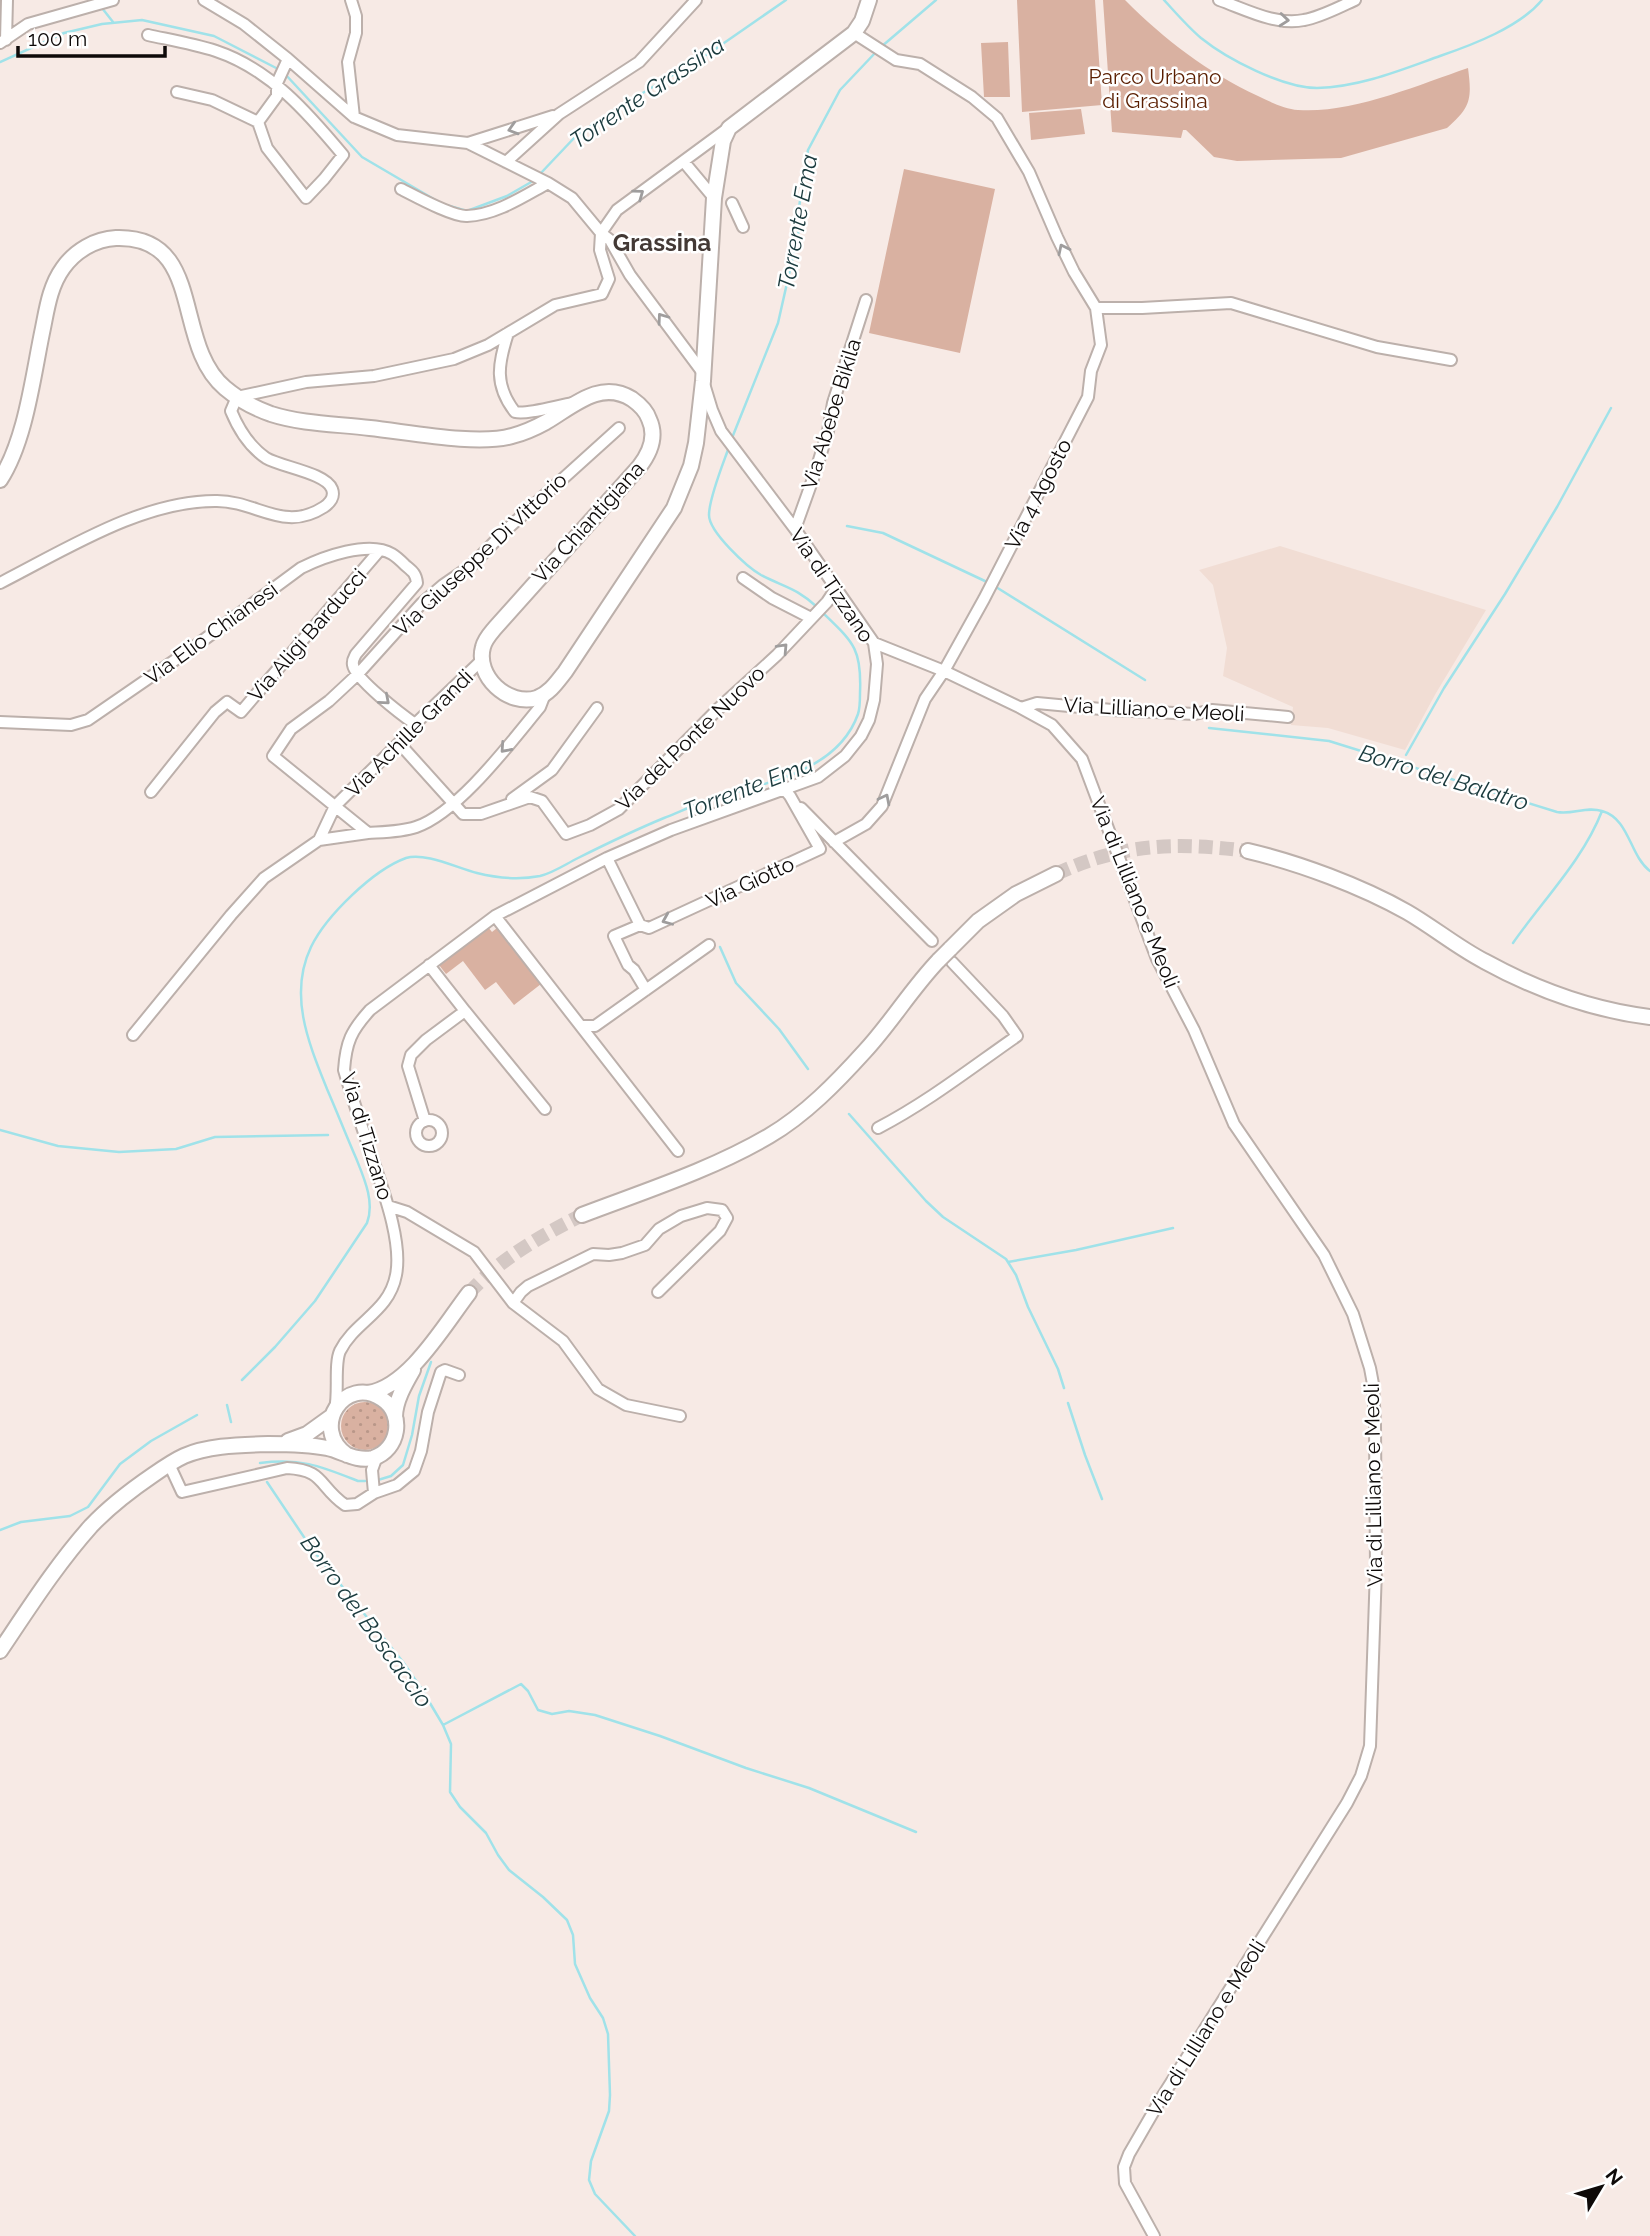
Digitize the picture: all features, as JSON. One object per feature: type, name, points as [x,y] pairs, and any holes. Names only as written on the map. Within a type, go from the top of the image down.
[{"type":"main road","points":[[483,659],[492,683],[508,695],[530,699],[545,694],[572,663],[680,498],[696,443],[703,377],[713,198],[723,141],[729,128],[859,36],[869,0]]},
{"type":"main road","name":"Via Chiantigiana","points":[[0,480],[20,434],[55,281],[68,262],[84,249],[114,238],[134,240],[155,248],[169,259],[180,280],[195,341],[204,363],[218,382],[237,397],[269,413],[299,419],[486,440],[508,437],[535,428],[589,396],[607,392],[634,401],[645,411],[651,423],[649,452],[639,467],[489,635],[484,645],[483,659]]},
{"type":"main road","points":[[1248,851],[1304,867],[1406,912],[1483,961],[1543,989],[1616,1013],[1650,1017]]},
{"type":"main road","points":[[582,1215],[702,1169],[770,1135],[798,1115],[866,1050],[978,921],[1016,894],[1056,874]]},
{"type":"main road","points":[[271,1444],[307,1434],[333,1413],[343,1400],[379,1391],[396,1381],[421,1356],[469,1293]]},
{"type":"main road","name":"Via di Tizzano","points":[[377,1456],[387,1449],[394,1438],[397,1426],[395,1411],[400,1395],[421,1356]]},
{"type":"main road","points":[[364,1393],[375,1395],[386,1402],[395,1417]]},
{"type":"main road","name":"Via di Tizzano","points":[[333,1413],[332,1436],[338,1447],[353,1457]]},
{"type":"main road","points":[[0,1651],[92,1525],[134,1488],[185,1455],[212,1449],[271,1444],[328,1448],[353,1457],[377,1456]]},
{"type":"street","points":[[3,42],[7,0]]},
{"type":"street","points":[[3,42],[28,24],[113,0]]},
{"type":"street","points":[[204,0],[244,24],[354,117],[397,135],[468,143],[559,114]]},
{"type":"street","points":[[351,0],[356,16],[356,33],[348,62],[354,117]]},
{"type":"street","points":[[1219,0],[1286,21],[1303,20],[1355,0]]},
{"type":"street","points":[[506,162],[559,114],[639,61],[694,1]]},
{"type":"street","points":[[148,35],[218,52],[278,81],[344,155],[306,198],[267,148],[258,122],[212,100],[177,92]]},
{"type":"street","points":[[859,36],[892,57],[920,64],[972,97],[997,118],[1029,172],[1074,272],[1096,308],[1231,303],[1377,347],[1451,360]]},
{"type":"street","points":[[258,122],[277,96],[278,81],[287,61]]},
{"type":"street","points":[[0,583],[117,524],[159,508],[216,500],[242,503],[290,518],[314,512],[327,505],[332,499],[331,486],[323,480],[266,458],[248,441],[232,411],[237,397],[306,382],[374,376],[453,359],[473,352],[555,305],[602,294],[609,279],[600,250],[601,233],[617,210],[729,128]]},
{"type":"street","name":"Via di Tizzano","points":[[333,1413],[338,1397],[338,1356],[354,1333],[380,1309],[389,1296],[396,1276],[396,1245],[388,1206],[344,1070],[349,1036],[357,1024],[370,1010],[495,916],[607,858],[671,830],[786,792],[818,776],[845,756],[861,736],[874,700],[877,664],[874,643],[795,528],[721,430],[703,377],[630,275],[610,240],[572,198],[468,143]]},
{"type":"street","points":[[684,162],[713,198]]},
{"type":"street","points":[[401,190],[465,216],[501,208],[544,181]]},
{"type":"street","points":[[732,203],[743,227]]},
{"type":"street","name":"Via Abebe Bikila","points":[[795,528],[815,473],[828,431],[833,403],[866,300]]},
{"type":"street","name":"Via 4 Agosto","points":[[834,842],[866,824],[882,806],[925,699],[944,671],[984,599],[1088,397],[1091,371],[1101,345],[1096,308]]},
{"type":"street","points":[[508,333],[499,368],[499,379],[507,401],[515,412],[525,413],[577,402]]},
{"type":"street","name":"Via Giuseppe Di Vittorio","points":[[368,833],[272,756],[291,729],[358,674],[422,603],[472,565],[515,522],[619,428]]},
{"type":"street","name":"Via Elio Chianesi","points":[[0,722],[71,725],[82,723],[194,647],[301,568],[320,558],[351,551],[379,551]]},
{"type":"street","points":[[379,551],[391,553],[414,572],[417,583],[356,654],[352,662],[353,668],[381,698],[415,724]]},
{"type":"street","name":"Via Aligi Barducci","points":[[151,792],[215,712],[227,702],[241,712],[379,551]]},
{"type":"street","points":[[743,578],[772,598],[812,617]]},
{"type":"street","name":"Via del Ponte Nuovo","points":[[454,803],[463,814],[481,814],[530,797],[537,798],[566,834],[619,809],[718,709],[777,655],[827,602],[837,587]]},
{"type":"street","name":"Via di Lilliano e Meoli","points":[[874,643],[944,671],[1052,725],[1082,759],[1157,959],[1194,1030],[1234,1124],[1335,1275],[1353,1314],[1373,1384],[1376,1569],[1372,1720],[1367,1756],[1361,1776],[1347,1803],[1129,2154],[1124,2167],[1125,2183],[1154,2236]]},
{"type":"street","name":"Via Achille Grandi","points":[[335,806],[483,659]]},
{"type":"street","points":[[133,1035],[264,877],[319,841],[402,831],[417,827],[440,815],[454,803],[540,707],[545,694]]},
{"type":"street","name":"Via Lilliano e Meoli","points":[[1021,708],[1037,703],[1112,710],[1195,714],[1212,710],[1288,717]]},
{"type":"street","points":[[500,807],[552,771],[597,708]]},
{"type":"street","points":[[399,743],[454,803]]},
{"type":"street","points":[[786,792],[932,941]]},
{"type":"street","name":"Via Giotto","points":[[646,990],[628,965],[614,936],[640,925],[649,928],[820,849],[786,792]]},
{"type":"street","points":[[319,841],[335,806]]},
{"type":"street","points":[[607,858],[640,925]]},
{"type":"street","points":[[495,916],[678,1151]]},
{"type":"street","points":[[590,1038],[595,1026],[709,945]]},
{"type":"street","points":[[878,1128],[951,1084],[1017,1036],[1003,1016],[947,957]]},
{"type":"street","points":[[429,965],[545,1109]]},
{"type":"street","points":[[425,1121],[408,1066],[411,1055],[426,1040],[465,1011]]},
{"type":"street","points":[[581,1026],[595,1026]]},
{"type":"street","points":[[388,1206],[407,1212],[474,1252],[513,1303],[563,1341],[598,1389],[626,1405],[680,1416]]},
{"type":"street","points":[[513,1303],[528,1286],[593,1254],[609,1255],[634,1250],[645,1245],[659,1229],[681,1216],[707,1208],[722,1210],[727,1218],[720,1231],[658,1292]]},
{"type":"street","points":[[338,1364],[341,1379],[346,1385],[351,1390],[364,1393]]},
{"type":"street","points":[[169,1464],[182,1492],[287,1468],[303,1469],[320,1478],[330,1492],[345,1505],[357,1504],[374,1493],[397,1485],[414,1471],[421,1451],[428,1412],[441,1373],[445,1370],[459,1375]]},
{"type":"street","name":"Via di Tizzano","points":[[374,1493],[372,1477],[377,1456]]},
{"type":"street","name":"Via di Tizzano","points":[[353,1457],[365,1464],[372,1477]]},
{"type":"shaded area","points":[[1280,546],[1486,610],[1405,750],[1328,728],[1291,725],[1293,707],[1223,676],[1227,648],[1213,585],[1199,570]]},
{"type":"green space","points":[[1017,0],[1095,0],[1102,105],[1022,112]]},
{"type":"green space","name":"Parco Urbano di Grassina","points":[[1103,0],[1125,0],[1171,42],[1204,66],[1267,101],[1288,108],[1340,108],[1406,90],[1468,68],[1468,102],[1447,128],[1341,158],[1237,161],[1214,157],[1186,130],[1183,130],[1181,138],[1112,132]]},
{"type":"green space","points":[[1008,42],[1010,97],[984,97],[981,43]]},
{"type":"green space","points":[[1081,109],[1085,134],[1031,140],[1029,113]]},
{"type":"green space","points":[[904,169],[995,189],[960,353],[869,333]]},
{"type":"green space","points":[[488,927],[492,932],[497,928],[541,984],[514,1005],[496,982],[485,990],[463,961],[446,974],[439,965],[441,959]]},
{"type":"green space","points":[[365,1402],[374,1403],[382,1409],[388,1417],[388,1435],[382,1443],[374,1449],[365,1450],[356,1449],[348,1443],[342,1435],[341,1426],[342,1417],[348,1409],[356,1403]]},
{"type":"waterway","name":"Torrente Grassina","points":[[540,174],[576,136],[711,52],[786,0]]},
{"type":"waterway","name":"Torrente Ema","points":[[881,47],[936,0]]},
{"type":"waterway","name":"Torrente Ema","points":[[1164,0],[1196,34],[1225,55],[1272,78],[1317,88],[1349,85],[1380,77],[1466,46],[1508,27],[1533,10],[1542,0]]},
{"type":"waterway","points":[[102,8],[113,22]]},
{"type":"waterway","name":"Torrente Grassina","points":[[0,62],[64,33],[102,24],[142,20],[214,36],[280,70]]},
{"type":"waterway","name":"Torrente Ema","points":[[732,438],[778,323],[799,230],[797,220],[808,150],[840,90],[876,52]]},
{"type":"waterway","name":"Torrente Grassina","points":[[285,74],[362,157],[437,201]]},
{"type":"waterway","name":"Torrente Grassina","points":[[446,205],[467,211],[507,196],[533,181]]},
{"type":"waterway","points":[[1406,755],[1444,688],[1557,507],[1611,408]]},
{"type":"waterway","name":"Torrente Ema","points":[[729,447],[710,508],[709,515],[715,530],[738,557],[755,571],[797,592],[817,607]]},
{"type":"waterway","name":"Borro del Balatro","points":[[847,526],[883,533],[987,582]]},
{"type":"waterway","name":"Borro del Balatro","points":[[996,587],[1145,680]]},
{"type":"waterway","name":"Torrente Ema","points":[[242,1380],[315,1301],[367,1223],[369,1215],[365,1182],[320,1072],[304,1019],[301,983],[304,965],[318,935],[339,908],[365,883],[406,858],[432,859],[500,877],[540,876],[692,806],[773,781],[815,763],[833,750],[848,734],[858,714],[860,701],[857,656],[848,639],[822,612]]},
{"type":"waterway","name":"Borro del Balatro","points":[[1209,728],[1329,741],[1557,812],[1590,809],[1602,811],[1618,821],[1643,864],[1650,871]]},
{"type":"waterway","points":[[1513,943],[1573,863],[1602,811]]},
{"type":"waterway","points":[[720,947],[736,983],[779,1029],[808,1069]]},
{"type":"waterway","points":[[849,1114],[943,1217],[1006,1259],[1016,1275],[1064,1388]]},
{"type":"waterway","points":[[0,1130],[58,1146],[119,1152],[176,1149],[215,1137],[328,1135]]},
{"type":"waterway","points":[[1008,1262],[1173,1228]]},
{"type":"waterway","points":[[378,1480],[391,1476],[403,1465],[419,1396],[431,1362]]},
{"type":"waterway","points":[[1068,1403],[1102,1499]]},
{"type":"waterway","name":"Borro del Boscaccio","points":[[227,1405],[231,1422]]},
{"type":"waterway","name":"Torrente Ema","points":[[0,1530],[21,1522],[70,1516],[88,1507],[120,1464],[151,1441],[197,1415]]},
{"type":"waterway","points":[[260,1463],[299,1463],[365,1481]]},
{"type":"waterway","name":"Borro del Boscaccio","points":[[267,1482],[312,1549],[403,1662],[443,1725],[451,1744],[450,1792],[460,1807],[486,1833],[509,1870],[567,1920],[573,1935],[575,1964],[590,1998],[603,2018],[608,2034],[609,2111],[591,2161],[589,2180],[595,2194],[635,2236]]},
{"type":"waterway","points":[[443,1725],[521,1684],[538,1710],[552,1714],[569,1711],[595,1715],[809,1788],[916,1832]]},
{"type":"tunnel","points":[[1056,874],[1104,856],[1150,848],[1197,846],[1248,851]]},
{"type":"tunnel","points":[[469,1293],[508,1258],[582,1215]]},
{"type":"district","name":"Grassina","points":[[662,242]]}]
